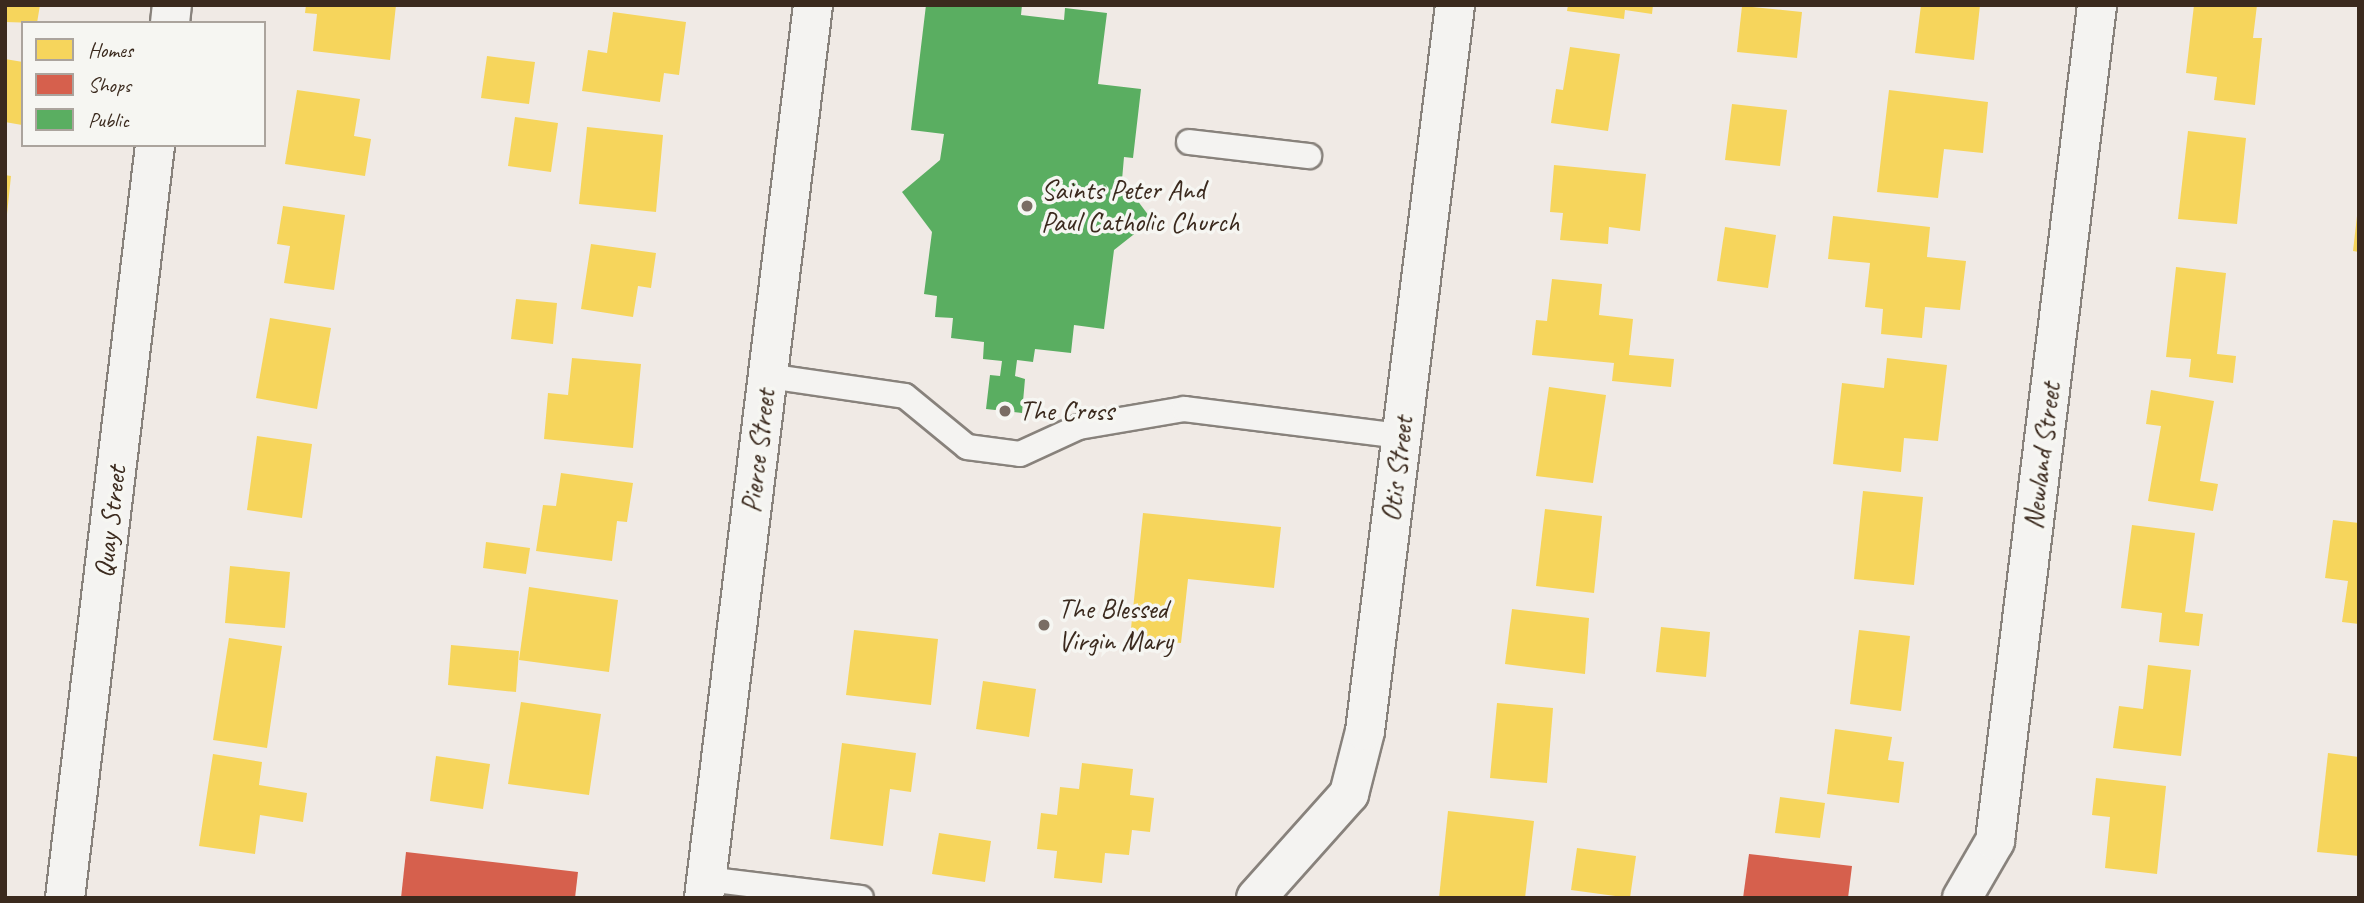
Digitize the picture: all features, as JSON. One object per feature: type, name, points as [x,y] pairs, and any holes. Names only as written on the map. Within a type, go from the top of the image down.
[{"type":"street","name":"Pierce Street","points":[[706,888],[813,5]]},
{"type":"street","name":"Otis Street","points":[[1256,898],[1349,794],[1365,731],[1455,5]]},
{"type":"street","name":"Newland Street","points":[[1962,898],[1995,841],[2096,5]]},
{"type":"street","name":"Quay Street","points":[[65,898],[155,147]]},
{"type":"lane","points":[[1189,142],[1309,156]]},
{"type":"lane","points":[[768,376],[905,396],[967,447],[1020,454],[1079,427],[1184,408],[1401,436]]},
{"type":"lane","points":[[706,888],[861,898]]},
{"type":"building: Homes","points":[[5,5],[40,5],[37,21],[5,22]]},
{"type":"building: Homes","points":[[306,5],[396,5],[390,60],[313,51],[317,14],[305,13]]},
{"type":"building: Homes","points":[[1568,5],[1653,5],[1652,14],[1625,10],[1624,19],[1567,11]]},
{"type":"building: Homes","points":[[1921,5],[1980,5],[1974,60],[1915,53]]},
{"type":"building: Homes","points":[[2194,5],[2257,5],[2253,38],[2262,38],[2255,105],[2214,100],[2217,77],[2186,73]]},
{"type":"building: Homes","points":[[1742,6],[1802,12],[1797,58],[1737,52]]},
{"type":"building: Homes","points":[[613,12],[686,22],[679,75],[664,73],[660,102],[582,91],[588,50],[607,53]]},
{"type":"building: Homes","points":[[1570,47],[1620,54],[1608,131],[1551,123],[1556,89],[1563,90]]},
{"type":"building: Homes","points":[[487,56],[535,62],[529,104],[481,98]]},
{"type":"building: Homes","points":[[5,59],[21,62],[21,125],[5,122]]},
{"type":"building: Homes","points":[[297,90],[360,99],[354,136],[371,139],[365,176],[285,164]]},
{"type":"building: Homes","points":[[1889,90],[1988,102],[1983,153],[1944,149],[1938,198],[1877,192]]},
{"type":"building: Homes","points":[[1732,104],[1787,110],[1780,166],[1725,160]]},
{"type":"building: Homes","points":[[515,117],[558,123],[551,172],[508,166]]},
{"type":"building: Homes","points":[[587,127],[663,135],[656,212],[579,204]]},
{"type":"building: Homes","points":[[2188,131],[2246,138],[2237,224],[2178,219]]},
{"type":"building: Homes","points":[[1554,165],[1646,174],[1640,231],[1609,227],[1608,244],[1560,240],[1563,213],[1550,212]]},
{"type":"building: Homes","points":[[5,175],[11,176],[7,214],[5,214]]},
{"type":"building: Homes","points":[[283,206],[345,215],[334,290],[284,283],[290,246],[277,244]]},
{"type":"building: Homes","points":[[1833,216],[1930,227],[1927,257],[1966,261],[1960,310],[1925,307],[1922,338],[1881,334],[1883,309],[1865,307],[1870,263],[1828,259]]},
{"type":"building: Homes","points":[[2357,216],[2359,217],[2359,252],[2353,251]]},
{"type":"building: Homes","points":[[1725,227],[1776,235],[1768,288],[1717,281]]},
{"type":"building: Homes","points":[[591,244],[656,253],[651,288],[638,286],[633,317],[581,309]]},
{"type":"building: Homes","points":[[2176,267],[2226,273],[2217,354],[2236,356],[2233,383],[2189,377],[2191,359],[2166,357]]},
{"type":"building: Homes","points":[[1552,279],[1602,284],[1599,315],[1633,319],[1629,355],[1674,359],[1671,387],[1612,381],[1614,363],[1532,355],[1536,320],[1547,321]]},
{"type":"building: Homes","points":[[516,299],[557,303],[553,344],[511,339]]},
{"type":"building: Homes","points":[[270,318],[331,328],[317,409],[256,398]]},
{"type":"building: Homes","points":[[572,358],[641,364],[633,448],[544,439],[548,393],[568,395]]},
{"type":"building: Homes","points":[[1887,358],[1947,365],[1938,441],[1904,438],[1901,472],[1833,464],[1842,383],[1884,388]]},
{"type":"building: Homes","points":[[1549,387],[1606,395],[1593,483],[1536,476]]},
{"type":"building: Homes","points":[[2151,390],[2214,401],[2200,481],[2218,484],[2213,511],[2148,501],[2161,426],[2146,424]]},
{"type":"building: Homes","points":[[257,436],[312,444],[302,518],[247,510]]},
{"type":"building: Homes","points":[[561,473],[633,483],[627,522],[617,521],[612,561],[536,551],[543,505],[556,506]]},
{"type":"building: Homes","points":[[1863,491],[1923,497],[1914,585],[1854,579]]},
{"type":"building: Homes","points":[[1545,509],[1602,516],[1594,593],[1536,586]]},
{"type":"building: Homes","points":[[1143,513],[1281,527],[1274,588],[1188,579],[1181,643],[1130,638]]},
{"type":"building: Homes","points":[[2333,520],[2359,523],[2359,624],[2342,622],[2348,581],[2325,578]]},
{"type":"building: Homes","points":[[2132,525],[2195,533],[2185,612],[2203,614],[2199,646],[2159,642],[2162,613],[2121,608]]},
{"type":"building: Homes","points":[[486,542],[530,548],[526,574],[483,568]]},
{"type":"building: Homes","points":[[230,566],[290,572],[285,628],[225,623]]},
{"type":"building: Homes","points":[[529,587],[618,600],[609,672],[519,660]]},
{"type":"building: Homes","points":[[1512,609],[1589,618],[1585,674],[1505,664]]},
{"type":"building: Homes","points":[[1661,627],[1710,632],[1706,677],[1656,672]]},
{"type":"building: Homes","points":[[854,630],[938,639],[931,705],[846,695]]},
{"type":"building: Homes","points":[[1859,630],[1910,636],[1901,711],[1850,704]]},
{"type":"building: Homes","points":[[229,638],[282,646],[267,748],[213,740]]},
{"type":"building: Homes","points":[[451,645],[519,651],[516,692],[448,685]]},
{"type":"building: Homes","points":[[2148,665],[2191,670],[2181,756],[2113,748],[2119,706],[2143,709]]},
{"type":"building: Homes","points":[[983,681],[1036,689],[1029,737],[976,729]]},
{"type":"building: Homes","points":[[521,702],[601,714],[589,795],[508,784]]},
{"type":"building: Homes","points":[[1497,703],[1553,708],[1547,783],[1490,778]]},
{"type":"building: Homes","points":[[1835,729],[1892,737],[1888,760],[1904,762],[1899,803],[1827,794]]},
{"type":"building: Homes","points":[[842,743],[916,753],[911,792],[890,789],[883,846],[830,839]]},
{"type":"building: Homes","points":[[2328,753],[2359,757],[2359,856],[2317,852]]},
{"type":"building: Homes","points":[[213,754],[262,762],[259,785],[307,793],[303,822],[260,815],[255,854],[199,846]]},
{"type":"building: Homes","points":[[436,756],[490,764],[483,809],[430,801]]},
{"type":"building: Homes","points":[[1082,763],[1133,769],[1130,795],[1154,798],[1150,832],[1132,830],[1129,855],[1105,853],[1102,883],[1054,878],[1057,851],[1037,849],[1041,813],[1057,815],[1060,787],[1079,789]]},
{"type":"building: Homes","points":[[2096,778],[2166,786],[2157,874],[2105,868],[2110,817],[2092,815]]},
{"type":"building: Homes","points":[[1780,797],[1825,803],[1820,838],[1775,833]]},
{"type":"building: Homes","points":[[1448,811],[1534,821],[1525,898],[1439,898]]},
{"type":"building: Homes","points":[[939,833],[991,841],[985,882],[932,874]]},
{"type":"building: Homes","points":[[1577,848],[1636,856],[1630,898],[1571,890]]},
{"type":"building: Shops","points":[[406,852],[578,872],[575,898],[401,898]]},
{"type":"building: Shops","points":[[1749,854],[1852,866],[1848,898],[1743,898]]},
{"type":"building: Public","name":"Saints Peter And Paul Catholic Church","points":[[926,5],[1022,5],[1021,15],[1064,20],[1065,8],[1107,13],[1098,84],[1141,89],[1133,158],[1124,157],[1122,180],[1152,220],[1114,250],[1104,329],[1074,325],[1071,353],[1035,349],[1033,362],[1017,360],[1015,376],[1025,379],[1022,413],[986,409],[990,375],[1000,376],[1002,361],[983,359],[984,342],[951,338],[953,318],[935,317],[937,296],[924,294],[932,232],[902,192],[940,160],[944,134],[911,130]]},
{"type":"place","name":"Saints Peter And Paul Catholic Church","points":[[1027,206]]},
{"type":"place","name":"The Cross","points":[[1005,411]]},
{"type":"place","name":"The Blessed Virgin Mary","points":[[1044,625]]}]
